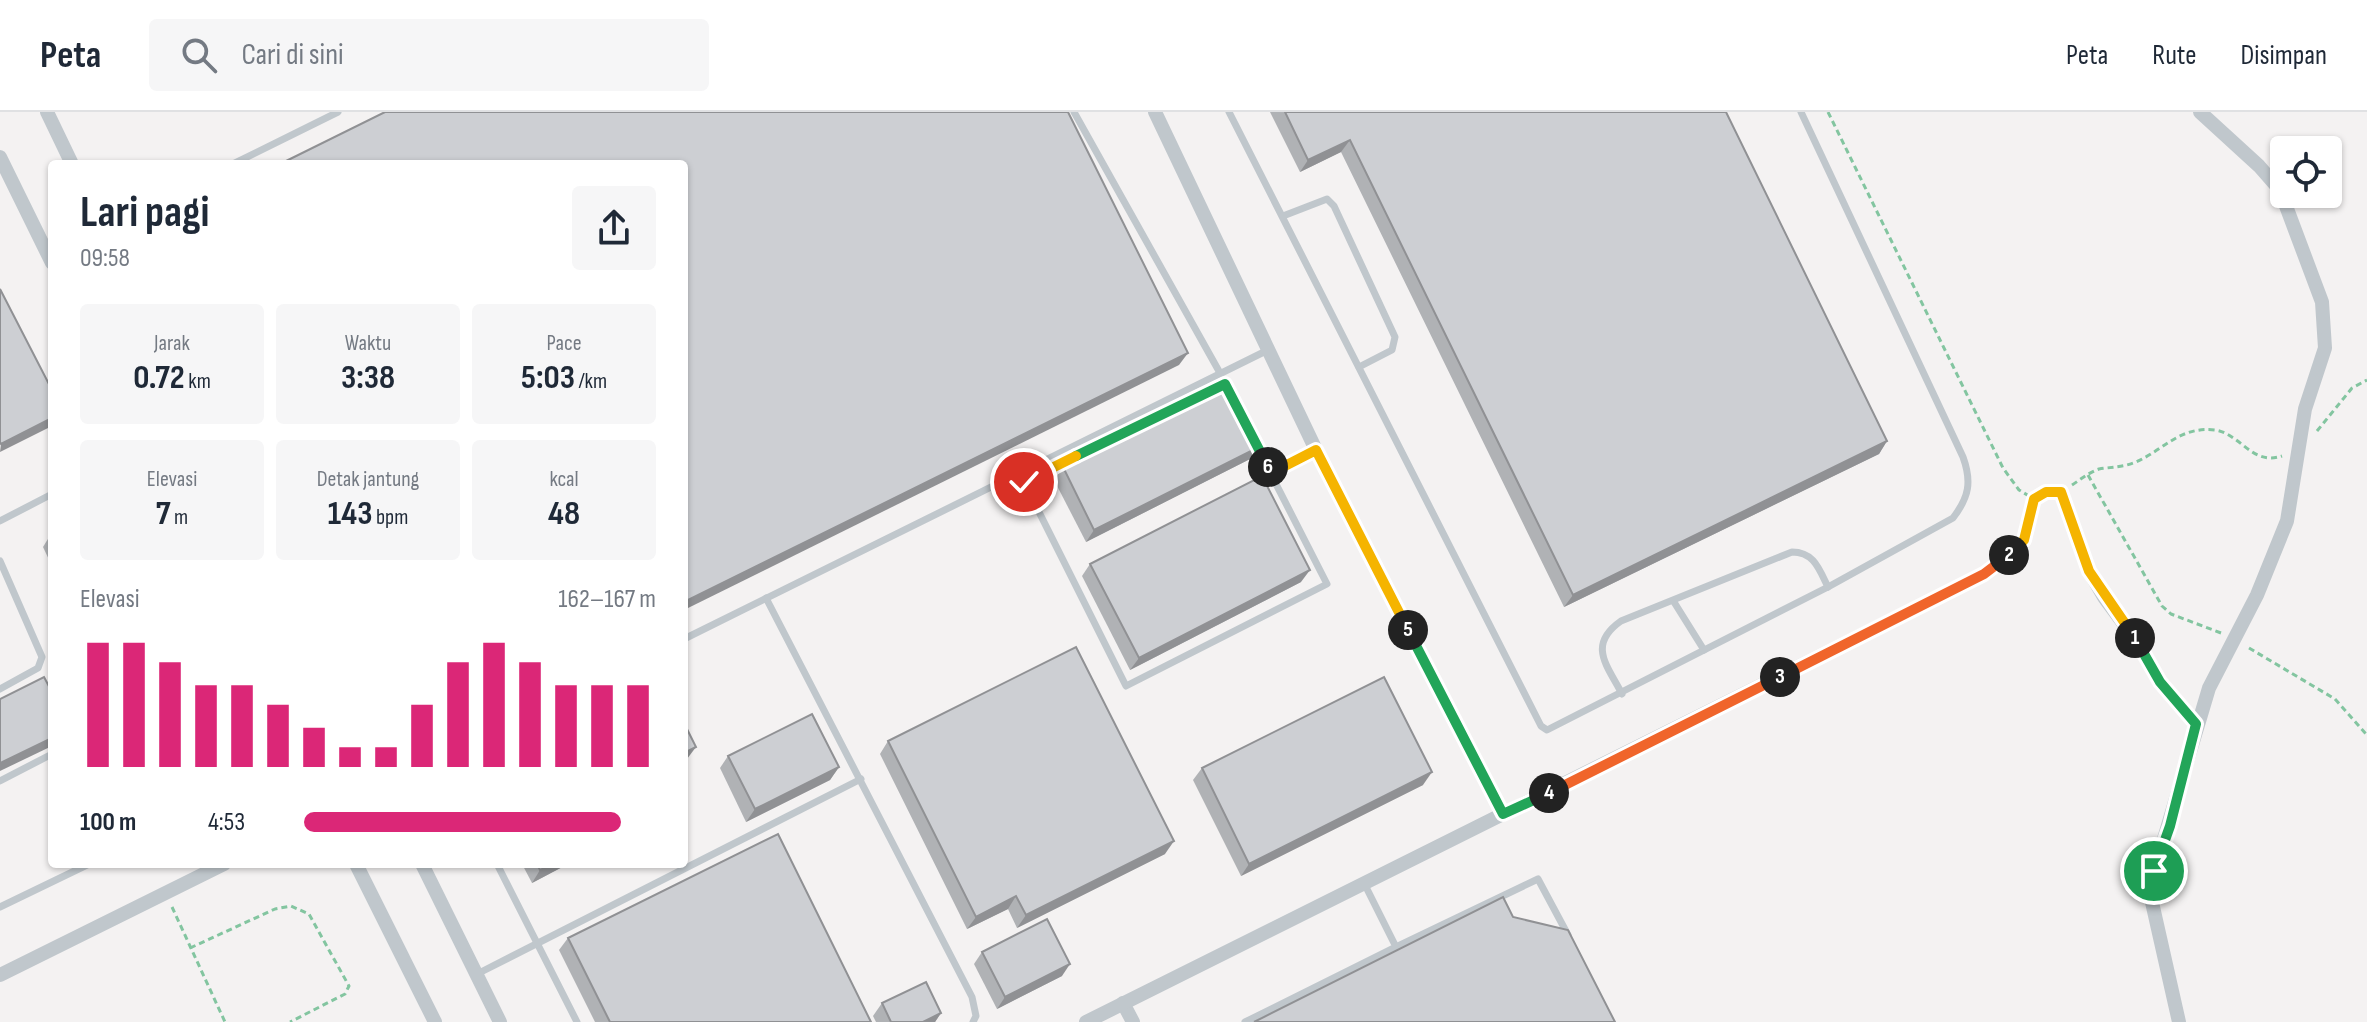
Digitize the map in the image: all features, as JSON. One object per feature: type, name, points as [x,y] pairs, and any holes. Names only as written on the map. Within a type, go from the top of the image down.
[{"type":"street","points":[[47,112],[70,160]]},
{"type":"street","points":[[1155,112],[1316,450],[1503,814]]},
{"type":"street","points":[[2179,1022],[2149,889],[2170,826],[2196,724],[2233,639],[2257,595],[2287,521],[2305,409],[2325,348],[2322,302],[2280,190],[2259,166],[2200,112]]},
{"type":"street","points":[[0,157],[48,255]]},
{"type":"street","points":[[2061,492],[2089,571],[2104,597],[2135,639],[2160,682],[2196,724]]},
{"type":"street","points":[[1086,1022],[1984,574],[2017,549]]},
{"type":"street","points":[[0,975],[216,868]]},
{"type":"street","points":[[358,868],[435,1022]]},
{"type":"street","points":[[424,868],[500,1022]]},
{"type":"street","points":[[1123,1003],[1133,1022]]},
{"type":"lane","points":[[241,160],[338,112]]},
{"type":"lane","points":[[1074,112],[1220,373]]},
{"type":"lane","points":[[1229,112],[1541,726],[1555,729],[1828,587],[1953,518],[1963,504],[1970,484],[1963,457],[1801,112]]},
{"type":"lane","points":[[1283,216],[1319,199],[1327,199],[1334,206],[1395,337],[1392,350],[1359,367]]},
{"type":"lane","points":[[688,637],[1268,350]]},
{"type":"lane","points":[[1225,384],[1271,473],[1327,584],[1126,686],[1024,482],[1225,384]]},
{"type":"lane","points":[[1271,473],[1316,450]]},
{"type":"lane","points":[[0,521],[48,496]]},
{"type":"lane","points":[[1622,694],[1603,657],[1602,643],[1607,632],[1621,621],[1792,552],[1803,552],[1812,558],[1828,587]]},
{"type":"lane","points":[[0,561],[42,657],[38,668],[0,689]]},
{"type":"lane","points":[[766,598],[972,997],[976,1016],[973,1022]]},
{"type":"lane","points":[[1674,602],[1704,650]]},
{"type":"lane","points":[[0,781],[48,756]]},
{"type":"lane","points":[[688,867],[861,779]]},
{"type":"lane","points":[[0,907],[81,868]]},
{"type":"lane","points":[[499,868],[577,1022]]},
{"type":"lane","points":[[477,974],[687,868]]},
{"type":"lane","points":[[1245,1022],[1538,879],[1572,944]]},
{"type":"lane","points":[[1365,885],[1396,947]]},
{"type":"path","points":[[1828,112],[2003,468],[2019,490],[2034,499]]},
{"type":"path","points":[[2017,549],[2027,530],[2034,499],[2046,492],[2061,492],[2088,475],[2137,462],[2162,444],[2194,430],[2218,430],[2232,436],[2246,450],[2276,458],[2314,435],[2352,388],[2367,380]]},
{"type":"path","points":[[2088,475],[2162,606],[2171,614],[2233,639],[2335,699],[2367,735]]},
{"type":"path","points":[[165,893],[225,1022]]},
{"type":"path","points":[[190,948],[275,909],[291,906],[309,914],[349,986],[345,994],[290,1022]]},
{"type":"building","points":[[385,112],[1068,112],[1188,353],[688,600],[688,160],[288,160]]},
{"type":"building","points":[[1285,112],[1726,112],[1887,441],[1573,595],[1350,140],[1308,160]]},
{"type":"building","points":[[0,289],[48,382],[48,420],[0,442]]},
{"type":"building","points":[[1231,382],[1263,445],[1094,530],[1063,467]]},
{"type":"building","points":[[1262,476],[1310,570],[1139,658],[1090,564]]},
{"type":"building","points":[[1076,647],[1174,841],[1026,915],[1016,896],[976,917],[888,741]]},
{"type":"building","points":[[44,677],[48,684],[48,740],[0,763],[0,699]]},
{"type":"building","points":[[1384,677],[1432,772],[1249,864],[1202,768]]},
{"type":"building","points":[[812,714],[839,767],[755,809],[728,756]]},
{"type":"building","points":[[688,731],[696,747],[688,751]]},
{"type":"building","points":[[778,834],[871,1022],[610,1022],[568,938]]},
{"type":"building","points":[[1503,897],[1513,917],[1568,930],[1615,1022],[1254,1022]]},
{"type":"building","points":[[1047,919],[1070,964],[1005,997],[982,952]]},
{"type":"building","points":[[926,982],[941,1013],[923,1022],[891,1022],[882,1003]]},
{"type":"route","points":[[1024,482],[1225,384],[1271,473],[1316,450],[1503,814],[1984,574],[2024,540],[2034,499],[2046,492],[2061,492],[2089,571],[2104,597],[2135,639],[2160,682],[2196,724],[2170,826],[2154,871]]}]
